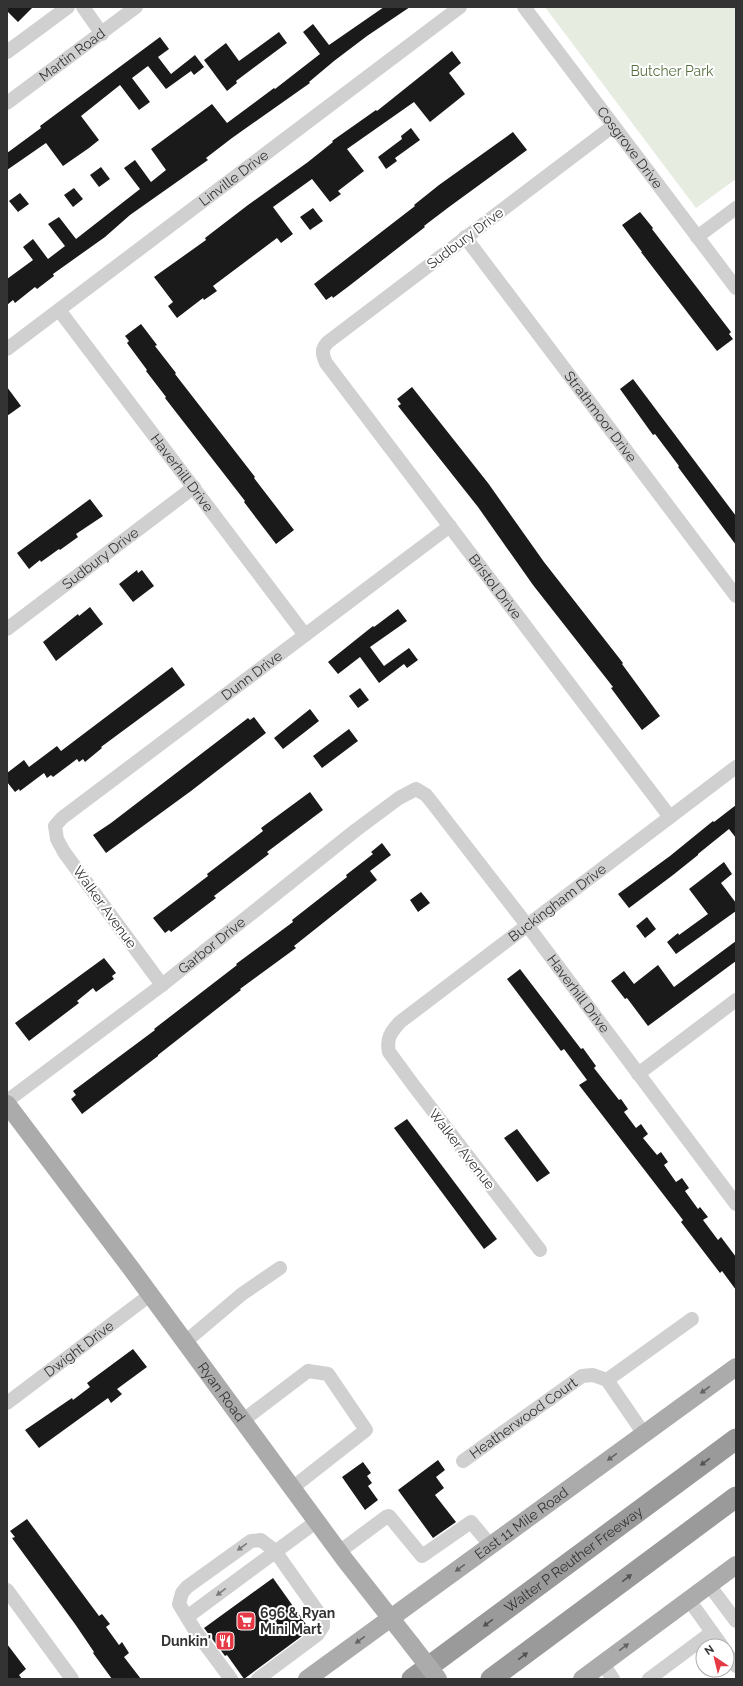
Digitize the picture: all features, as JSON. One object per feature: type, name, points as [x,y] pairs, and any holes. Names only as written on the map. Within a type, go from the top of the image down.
[{"type":"highway","name":"Walter P Reuther Freeway","points":[[412,1679],[736,1439]]},
{"type":"highway","points":[[491,1679],[736,1497]]},
{"type":"main road","name":"Ryan Road","points":[[7,1104],[339,1552],[392,1618],[438,1679]]},
{"type":"main road","name":"East 11 Mile Road","points":[[307,1679],[736,1367]]},
{"type":"main road","points":[[582,1679],[736,1565]]},
{"type":"street","points":[[7,52],[68,7]]},
{"type":"street","points":[[83,7],[102,34]]},
{"type":"street","name":"Martin Road","points":[[7,103],[102,34],[136,7]]},
{"type":"street","name":"Linville Drive","points":[[7,349],[460,7]]},
{"type":"street","name":"Cosgrove Drive","points":[[524,7],[736,288]]},
{"type":"street","name":"Sudbury Drive","points":[[322,354],[323,347],[328,342],[613,126]]},
{"type":"street","points":[[697,237],[736,208]]},
{"type":"street","name":"Strathmoor Drive","points":[[465,237],[736,596]]},
{"type":"street","name":"Haverhill Drive","points":[[60,310],[305,635]]},
{"type":"street","name":"Bristol Drive","points":[[322,354],[326,363],[670,816]]},
{"type":"street","name":"Sudbury Drive","points":[[7,628],[194,487]]},
{"type":"street","name":"Dunn Drive","points":[[55,826],[62,818],[450,526]]},
{"type":"street","name":"Buckingham Drive","points":[[388,1046],[389,1033],[400,1022],[736,767]]},
{"type":"street","name":"Haverhill Drive","points":[[416,790],[426,795],[527,925],[736,1204]]},
{"type":"street","name":"Garbor Drive","points":[[7,1101],[162,985],[356,830],[399,798],[416,790]]},
{"type":"street","name":"Walker Avenue","points":[[55,826],[57,839],[64,852],[162,985]]},
{"type":"street","points":[[638,1074],[736,1000]]},
{"type":"street","name":"Walker Avenue","points":[[388,1046],[389,1052],[414,1086],[540,1250]]},
{"type":"street","points":[[184,1343],[242,1294],[280,1268]]},
{"type":"street","name":"Dwight Drive","points":[[7,1403],[150,1295]]},
{"type":"street","points":[[644,1434],[607,1380],[692,1319]]},
{"type":"street","points":[[242,1420],[308,1371],[328,1374],[366,1430],[292,1488]]},
{"type":"street","name":"Heatherwood Court","points":[[463,1461],[582,1376],[593,1375],[607,1380]]},
{"type":"street","points":[[339,1552],[389,1516],[422,1556],[472,1522],[491,1546]]},
{"type":"street","points":[[187,1617],[317,1521]]},
{"type":"street","points":[[231,1679],[179,1604],[182,1593],[187,1587],[252,1541],[261,1540],[275,1552],[323,1619],[323,1626],[317,1635],[258,1679]]},
{"type":"street","points":[[709,1585],[736,1621]]},
{"type":"street","points":[[7,1590],[72,1679]]},
{"type":"street","points":[[689,1600],[716,1638]]},
{"type":"street","points":[[649,1679],[712,1632]]},
{"type":"street","points":[[603,1664],[613,1679]]},
{"type":"green space","name":"Butcher Park","points":[[545,7],[736,7],[736,179],[696,208]]},
{"type":"building","points":[[7,7],[33,7],[18,22],[7,11]]},
{"type":"building","points":[[384,7],[410,7],[367,36],[334,61],[309,82],[310,83],[232,138],[206,158],[208,160],[130,215],[105,237],[53,274],[54,276],[37,289],[35,287],[15,303],[13,300],[7,305],[7,279],[33,260],[23,247],[33,239],[48,259],[65,246],[48,224],[59,217],[76,239],[140,189],[124,168],[135,160],[151,182],[166,170],[151,149],[212,104],[227,123],[274,88],[275,89],[320,54],[303,32],[313,24],[329,45]]},
{"type":"building","points":[[279,32],[287,43],[236,81],[237,83],[227,91],[204,60],[226,43],[239,61]]},
{"type":"building","points":[[160,37],[169,49],[158,57],[171,74],[195,55],[204,67],[194,75],[191,71],[166,89],[148,66],[132,78],[150,102],[139,110],[120,85],[81,116],[99,140],[89,148],[63,166],[46,143],[7,170],[7,153],[41,128],[40,126]]},
{"type":"building","points":[[452,51],[461,63],[449,73],[465,94],[430,122],[414,102],[347,149],[364,171],[338,191],[341,194],[330,202],[312,179],[273,207],[293,234],[281,243],[277,238],[213,286],[217,291],[204,300],[203,298],[177,318],[168,306],[173,302],[154,277],[206,240],[205,238],[308,162],[333,142],[332,141],[376,110],[377,111]]},
{"type":"building","points":[[411,128],[420,140],[395,158],[397,161],[386,169],[378,157],[402,139],[401,136]]},
{"type":"building","points":[[513,132],[527,150],[424,226],[425,227],[333,298],[332,296],[326,300],[314,284],[415,206],[414,205],[439,185]]},
{"type":"building","points":[[101,167],[110,179],[99,187],[90,175]]},
{"type":"building","points":[[74,188],[83,199],[73,207],[64,195]]},
{"type":"building","points":[[20,193],[29,204],[18,212],[9,201]]},
{"type":"building","points":[[313,208],[323,221],[310,230],[300,217]]},
{"type":"building","points":[[640,212],[731,332],[729,334],[733,339],[717,351],[622,225]]},
{"type":"building","points":[[141,324],[157,345],[155,346],[176,373],[175,374],[294,530],[276,544],[244,502],[245,501],[165,398],[166,397],[127,343],[129,341],[125,336]]},
{"type":"building","points":[[633,379],[736,516],[736,545],[678,467],[679,466],[655,434],[653,435],[620,389]]},
{"type":"building","points":[[7,387],[21,406],[7,416]]},
{"type":"building","points":[[412,387],[488,483],[544,562],[623,663],[622,664],[660,716],[642,730],[611,688],[613,687],[533,585],[478,507],[398,406],[401,404],[397,399]]},
{"type":"building","points":[[90,499],[103,516],[76,534],[78,537],[60,550],[59,549],[41,562],[40,560],[29,569],[17,553]]},
{"type":"building","points":[[137,570],[138,573],[142,570],[154,586],[133,602],[119,584]]},
{"type":"building","points":[[90,607],[103,624],[56,661],[43,642],[78,614],[79,616]]},
{"type":"building","points":[[398,609],[407,621],[370,647],[384,666],[409,648],[418,660],[407,668],[404,664],[379,683],[360,657],[338,674],[328,662],[373,626],[374,627]]},
{"type":"building","points":[[172,667],[185,685],[101,747],[102,748],[85,762],[83,759],[79,762],[77,759],[53,777],[51,775],[47,778],[44,773],[20,791],[19,789],[15,792],[7,782],[7,773],[24,760],[29,767],[57,746],[61,751]]},
{"type":"building","points":[[360,688],[369,700],[358,708],[349,696]]},
{"type":"building","points":[[310,709],[319,721],[283,749],[274,738]]},
{"type":"building","points":[[254,717],[266,733],[191,791],[106,853],[93,835],[111,823],[248,718],[250,720]]},
{"type":"building","points":[[349,729],[358,741],[322,768],[313,756]]},
{"type":"building","points":[[310,792],[323,810],[267,852],[269,854],[214,896],[216,898],[171,932],[169,930],[165,933],[153,918],[263,831],[261,828]]},
{"type":"building","points":[[736,805],[736,838],[729,829],[673,875],[629,908],[618,894]]},
{"type":"building","points":[[382,843],[391,855],[370,871],[377,880],[294,946],[296,948],[240,989],[241,990],[158,1056],[82,1114],[71,1099],[76,1095],[73,1091],[155,1030],[154,1029],[237,965],[236,964],[293,922],[292,920],[347,877],[346,875],[373,854],[371,852]]},
{"type":"building","points":[[724,862],[732,874],[721,883],[736,903],[736,911],[676,954],[667,942],[678,933],[679,935],[708,914],[689,889]]},
{"type":"building","points":[[421,892],[430,903],[418,912],[410,900]]},
{"type":"building","points":[[647,917],[656,929],[645,938],[636,926]]},
{"type":"building","points":[[736,941],[736,961],[648,1026],[627,998],[625,999],[611,981],[624,971],[634,984],[658,965],[674,987]]},
{"type":"building","points":[[104,958],[116,973],[112,976],[114,979],[96,992],[93,988],[77,1001],[79,1003],[29,1041],[15,1023]]},
{"type":"building","points":[[520,969],[581,1049],[583,1048],[596,1066],[594,1068],[619,1100],[621,1099],[628,1109],[624,1112],[636,1128],[641,1124],[648,1134],[643,1138],[657,1155],[661,1152],[668,1162],[664,1165],[676,1182],[682,1178],[689,1188],[685,1191],[698,1209],[700,1207],[708,1217],[703,1220],[718,1240],[721,1237],[736,1257],[736,1290],[722,1271],[720,1273],[681,1222],[683,1220],[579,1085],[587,1080],[564,1049],[561,1051],[507,979]]},
{"type":"building","points":[[407,1119],[497,1239],[484,1249],[394,1128]]},
{"type":"building","points":[[517,1129],[550,1173],[537,1182],[504,1138]]},
{"type":"building","points":[[133,1349],[147,1367],[117,1389],[122,1394],[111,1403],[108,1398],[39,1448],[25,1430],[72,1398],[73,1400],[90,1387],[87,1383]]},
{"type":"building","points":[[438,1460],[445,1470],[436,1477],[444,1488],[435,1495],[456,1522],[433,1538],[398,1490]]},
{"type":"building","points":[[363,1462],[371,1473],[367,1476],[372,1483],[368,1486],[378,1500],[365,1510],[342,1477]]},
{"type":"building","points":[[27,1519],[99,1616],[102,1614],[110,1624],[106,1627],[119,1645],[122,1642],[129,1653],[124,1657],[141,1679],[112,1679],[93,1653],[94,1652],[75,1624],[12,1538],[15,1537],[10,1531]]},
{"type":"building","points":[[273,1578],[310,1630],[244,1679],[227,1655],[225,1656],[204,1628]]},
{"type":"building","points":[[7,1644],[26,1669],[19,1675],[22,1679],[7,1679]]},
{"type":"place","name":"696 & Ryan Mini Mart","points":[[246,1621]]},
{"type":"place","name":"Dunkin'","points":[[225,1641]]}]
